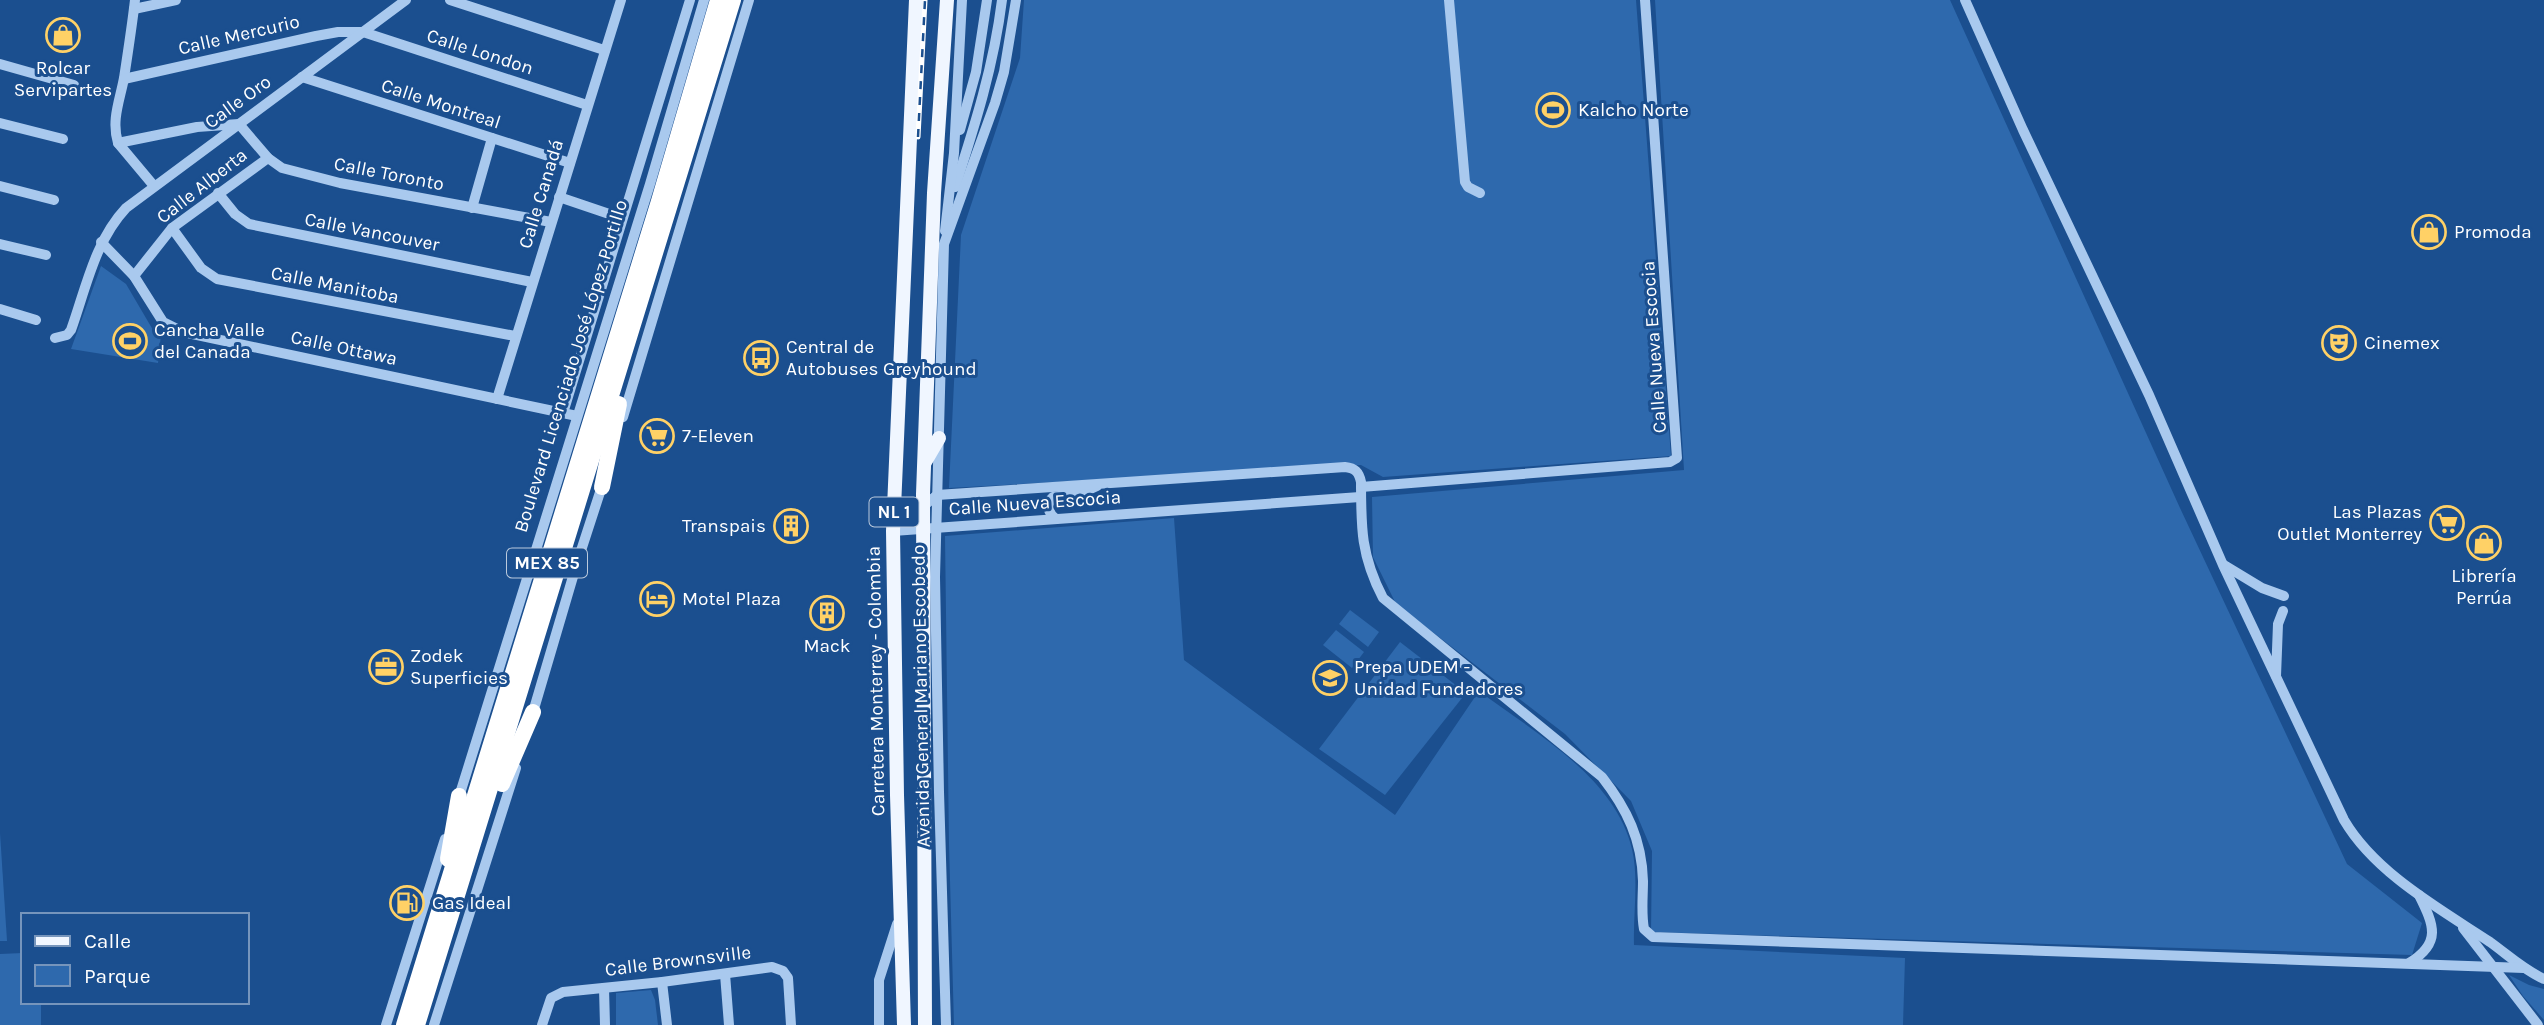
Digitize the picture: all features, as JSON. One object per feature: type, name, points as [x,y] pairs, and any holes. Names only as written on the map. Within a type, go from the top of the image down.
[{"type":"highway","name":"MEX 85","points":[[417,1025],[622,364],[695,103],[718,0]]},
{"type":"highway","name":"MEX 85","points":[[695,103],[733,0]]},
{"type":"highway","name":"Boulevard Licenciado José López Portillo","points":[[404,1025],[695,103]]},
{"type":"highway","points":[[602,488],[619,400],[622,364]]},
{"type":"highway","points":[[477,837],[490,814],[533,712]]},
{"type":"highway","points":[[444,897],[451,835],[459,796]]},
{"type":"main road","name":"NL 1","points":[[906,0],[913,80]]},
{"type":"main road","name":"Carretera Monterrey - Colombia","points":[[904,1025],[899,915],[893,531],[916,0]]},
{"type":"main road","name":"NL 1","points":[[925,1025],[929,529],[923,507],[934,193],[947,0]]},
{"type":"main road","points":[[924,464],[939,438]]},
{"type":"street","points":[[154,186],[118,143],[115,124],[134,4],[176,0]]},
{"type":"street","name":"Calle Oro","points":[[54,338],[67,335],[71,330],[102,242],[119,215],[154,186],[406,0]]},
{"type":"street","points":[[450,0],[604,50]]},
{"type":"street","name":"Calle Canadá","points":[[497,399],[621,0]]},
{"type":"street","points":[[563,413],[689,3],[702,0]]},
{"type":"street","name":"Boulevard Licenciado José López Portillo","points":[[386,1025],[660,151],[702,0]]},
{"type":"street","points":[[434,1025],[533,712],[576,563],[602,488],[749,0]]},
{"type":"street","points":[[944,244],[954,153],[962,0]]},
{"type":"street","points":[[954,153],[976,72],[987,0]]},
{"type":"street","points":[[946,213],[980,111],[992,63],[1002,0]]},
{"type":"street","name":"Avenida General Mariano Escobedo","points":[[946,1025],[929,529],[937,495],[944,244],[995,103],[1006,61],[1016,0]]},
{"type":"street","points":[[1449,0],[1465,182],[1480,194]]},
{"type":"street","name":"Calle Nueva Escocia","points":[[893,531],[1056,519],[1670,463],[1677,458],[1646,0]]},
{"type":"street","points":[[1965,0],[2043,174],[2149,395],[2223,565],[2351,832],[2372,857],[2460,923],[2544,979]]},
{"type":"street","name":"Calle Mercurio","points":[[124,79],[316,36],[338,32],[363,32]]},
{"type":"street","name":"Calle London","points":[[363,32],[587,105]]},
{"type":"street","points":[[671,60],[679,83]]},
{"type":"street","points":[[0,64],[74,85]]},
{"type":"street","name":"Calle Montreal","points":[[302,77],[570,163]]},
{"type":"street","points":[[0,123],[63,139]]},
{"type":"street","points":[[118,143],[197,127],[239,124]]},
{"type":"street","name":"Calle Toronto","points":[[239,124],[268,158],[282,168],[314,177],[551,222]]},
{"type":"street","points":[[472,208],[492,138]]},
{"type":"street","points":[[644,145],[660,151]]},
{"type":"street","name":"Calle Alberta","points":[[134,276],[172,228],[268,158]]},
{"type":"street","points":[[0,186],[54,200]]},
{"type":"street","name":"Calle Vancouver","points":[[218,193],[235,214],[249,224],[532,282]]},
{"type":"street","points":[[559,197],[621,218]]},
{"type":"street","name":"Calle Manitoba","points":[[172,228],[201,268],[217,279],[515,337]]},
{"type":"street","name":"Calle Ottawa","points":[[102,242],[134,276],[163,322],[183,332],[577,416]]},
{"type":"street","points":[[0,244],[46,255]]},
{"type":"street","points":[[608,264],[623,270]]},
{"type":"street","points":[[0,309],[36,320]]},
{"type":"street","name":"Calle Nueva Escocia","points":[[893,531],[937,495],[1345,467],[1354,469],[1360,477],[1361,492]]},
{"type":"street","points":[[1056,519],[1048,510],[1048,504],[1053,497],[1084,492],[1102,483]]},
{"type":"street","points":[[1361,492],[1364,553],[1384,598],[1602,777],[1618,798],[1634,829],[1640,848],[1643,867],[1642,918],[1644,929],[1653,937],[2524,968]]},
{"type":"street","points":[[2223,565],[2262,588],[2284,596]]},
{"type":"street","points":[[2276,678],[2277,638],[2283,611]]},
{"type":"street","points":[[2409,963],[2428,950],[2432,934],[2430,919],[2418,892]]},
{"type":"street","points":[[878,1025],[879,981],[899,915]]},
{"type":"street","points":[[2460,923],[2538,1025]]},
{"type":"street","name":"Calle Brownsville","points":[[542,1025],[547,1005],[556,995],[564,992],[772,967],[783,971],[788,978],[791,1025]]},
{"type":"street","points":[[725,974],[729,1025]]},
{"type":"street","points":[[662,982],[667,1025]]},
{"type":"street","points":[[604,988],[604,1025]]},
{"type":"green space","points":[[1024,0],[1636,0],[1671,456],[1383,477],[1361,465],[949,488],[961,235],[1020,58]]},
{"type":"green space","points":[[1655,0],[1950,0],[2180,508],[2347,864],[2422,923],[2412,955],[1651,932],[1652,851],[1631,801],[1565,734],[1396,604],[1373,557],[1372,497],[1684,470]]},
{"type":"green space","points":[[101,266],[126,284],[153,330],[161,335],[158,363],[71,349]]},
{"type":"green space","points":[[1174,518],[1184,660],[1395,815],[1479,691],[1548,740],[1591,778],[1609,800],[1623,823],[1634,860],[1634,945],[1905,958],[1903,1025],[954,1025],[945,536]]},
{"type":"green space","points":[[1350,610],[1379,632],[1368,647],[1339,624]]},
{"type":"green space","points":[[1336,630],[1364,652],[1352,668],[1323,645]]},
{"type":"green space","points":[[1400,642],[1466,693],[1385,795],[1319,749]]},
{"type":"green space","points":[[0,833],[7,941],[0,941]]},
{"type":"green space","points":[[21,953],[21,1004],[41,1004],[41,1025],[0,1025],[0,954]]},
{"type":"green space","points":[[2509,975],[2544,989],[2544,1020],[2523,996]]},
{"type":"green space","points":[[651,990],[658,1025],[616,1025],[616,993]]},
{"type":"railway","points":[[918,137],[925,0]]},
{"type":"place","name":"Rolcar Servipartes","points":[[63,35]]},
{"type":"place","name":"Kalcho Norte","points":[[1553,110]]},
{"type":"place","name":"Promoda","points":[[2429,232]]},
{"type":"place","name":"Cancha Valle del Canada","points":[[130,341]]},
{"type":"place","name":"Cinemex","points":[[2339,343]]},
{"type":"place","name":"Central de Autobuses Greyhound","points":[[761,358]]},
{"type":"place","name":"7-Eleven","points":[[657,436]]},
{"type":"place","name":"Las Plazas Outlet Monterrey","points":[[2447,523]]},
{"type":"place","name":"Transpais","points":[[791,526]]},
{"type":"place","name":"Librería Perrúa","points":[[2484,543]]},
{"type":"place","name":"Motel Plaza","points":[[657,599]]},
{"type":"place","name":"Mack","points":[[827,613]]},
{"type":"place","name":"Zodek Superficies","points":[[386,667]]},
{"type":"place","name":"Prepa UDEM - Unidad Fundadores","points":[[1330,678]]},
{"type":"place","name":"Gas Ideal","points":[[407,903]]}]
